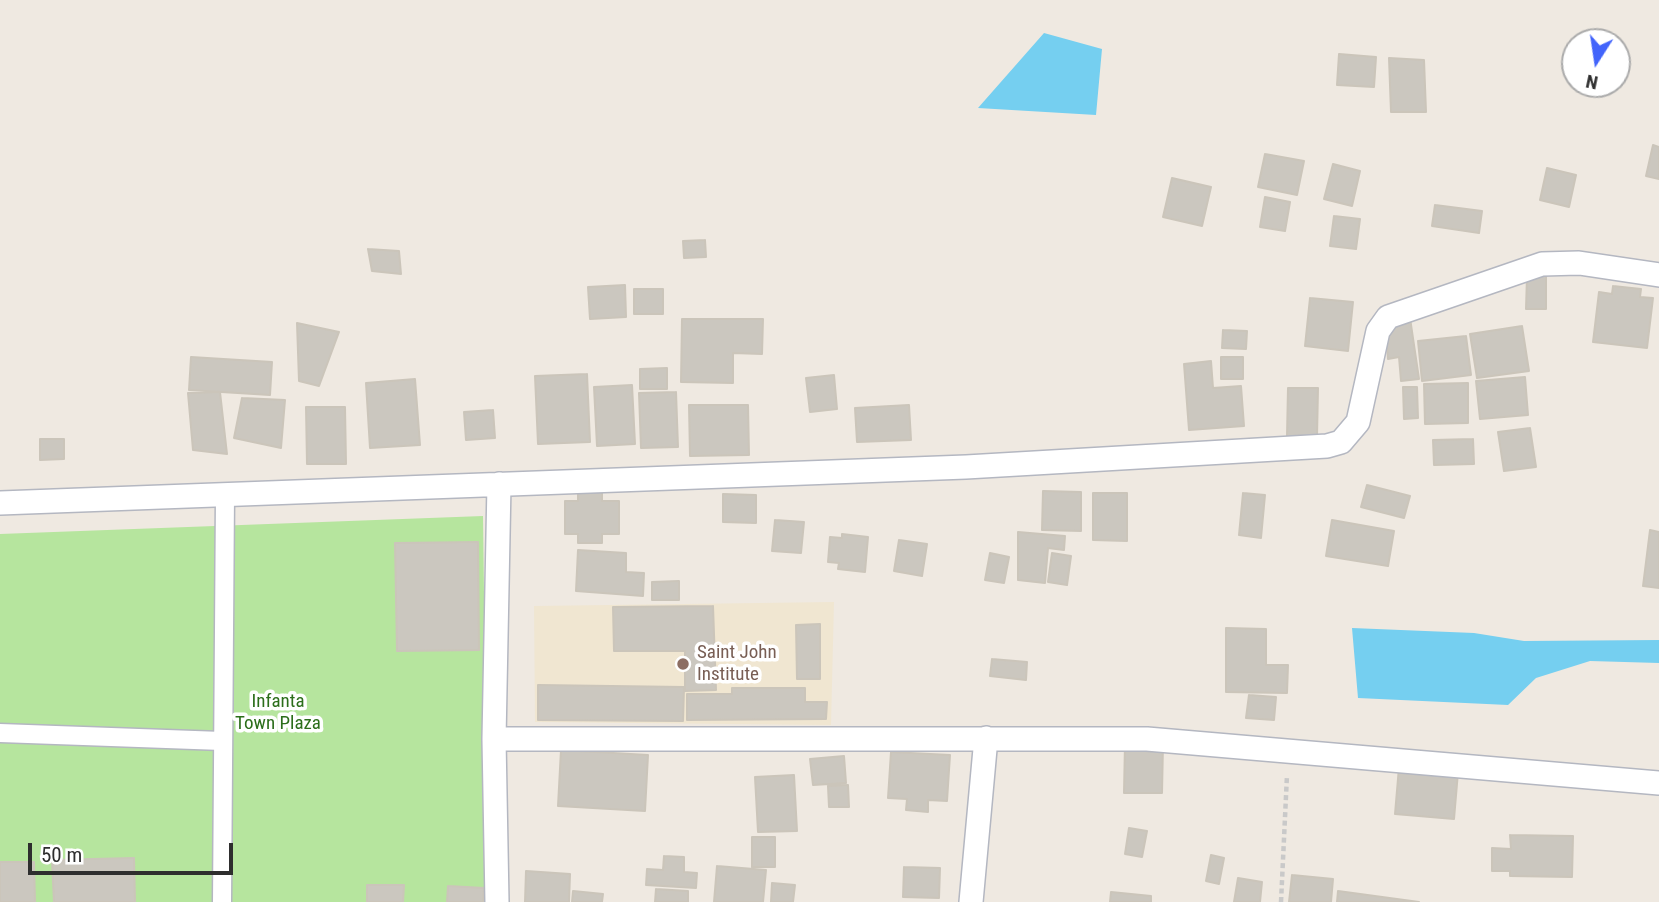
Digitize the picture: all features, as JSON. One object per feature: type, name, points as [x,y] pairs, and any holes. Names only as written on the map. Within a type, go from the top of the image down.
[{"type":"street","points":[[0,503],[966,467],[1327,446],[1341,442],[1358,422],[1378,331],[1388,317],[1542,264],[1579,263],[1659,275]]},
{"type":"street","points":[[497,902],[494,738],[499,484]]},
{"type":"street","points":[[222,902],[225,495]]},
{"type":"street","points":[[0,733],[222,741]]},
{"type":"street","points":[[494,738],[1147,739],[1659,783]]},
{"type":"street","points":[[971,902],[986,738]]},
{"type":"path","points":[[1281,902],[1289,750]]},
{"type":"shaded area","name":"Saint John Institute","points":[[834,602],[831,725],[535,722],[534,606]]},
{"type":"green space","name":"Infanta Town Plaza","points":[[483,516],[488,902],[0,902],[0,534]]},
{"type":"water","points":[[1044,33],[1102,49],[1096,115],[978,108]]},
{"type":"water","points":[[1352,628],[1474,633],[1524,641],[1659,640],[1659,663],[1590,661],[1536,678],[1508,705],[1358,698]]},
{"type":"building","points":[[1339,54],[1376,57],[1374,87],[1337,85]]},
{"type":"building","points":[[1389,58],[1424,60],[1426,112],[1391,112]]},
{"type":"building","points":[[1653,145],[1659,147],[1659,179],[1646,176]]},
{"type":"building","points":[[1265,154],[1304,161],[1297,195],[1258,187]]},
{"type":"building","points":[[1333,164],[1360,171],[1352,206],[1324,199]]},
{"type":"building","points":[[1547,168],[1576,175],[1569,207],[1540,200]]},
{"type":"building","points":[[1172,178],[1211,187],[1202,226],[1163,217]]},
{"type":"building","points":[[1265,197],[1290,202],[1285,231],[1260,227]]},
{"type":"building","points":[[1435,205],[1482,211],[1479,233],[1432,226]]},
{"type":"building","points":[[1334,216],[1360,219],[1356,249],[1330,246]]},
{"type":"building","points":[[705,240],[706,257],[684,258],[683,241]]},
{"type":"building","points":[[368,249],[399,251],[401,274],[372,271]]},
{"type":"building","points":[[1527,276],[1546,276],[1546,309],[1526,309]]},
{"type":"building","points":[[625,285],[626,317],[590,319],[588,287]]},
{"type":"building","points":[[1613,286],[1641,289],[1640,297],[1653,298],[1647,348],[1593,342],[1599,292],[1612,294]]},
{"type":"building","points":[[634,289],[663,289],[663,314],[634,314]]},
{"type":"building","points":[[1310,298],[1353,302],[1348,351],[1305,346]]},
{"type":"building","points":[[1410,318],[1419,379],[1401,381],[1399,357],[1388,359],[1385,320]]},
{"type":"building","points":[[682,319],[763,319],[762,354],[733,353],[733,383],[681,382]]},
{"type":"building","points":[[297,323],[339,332],[319,386],[299,381]]},
{"type":"building","points":[[1522,326],[1529,371],[1477,378],[1470,334]]},
{"type":"building","points":[[1223,330],[1247,331],[1246,349],[1222,348]]},
{"type":"building","points":[[1466,336],[1471,375],[1422,381],[1418,341]]},
{"type":"building","points":[[191,357],[272,362],[270,395],[189,390]]},
{"type":"building","points":[[1221,357],[1243,357],[1243,379],[1221,379]]},
{"type":"building","points":[[1211,361],[1213,388],[1241,386],[1244,426],[1189,430],[1184,364]]},
{"type":"building","points":[[667,368],[667,389],[640,389],[640,369]]},
{"type":"building","points":[[587,374],[590,442],[538,444],[535,376]]},
{"type":"building","points":[[834,375],[837,409],[810,412],[806,378]]},
{"type":"building","points":[[1525,377],[1528,415],[1480,419],[1476,381]]},
{"type":"building","points":[[415,379],[420,445],[370,448],[366,383]]},
{"type":"building","points":[[1468,383],[1468,423],[1425,424],[1424,384]]},
{"type":"building","points":[[632,385],[635,444],[597,446],[594,387]]},
{"type":"building","points":[[1403,387],[1417,387],[1418,418],[1404,419]]},
{"type":"building","points":[[1288,388],[1318,388],[1317,437],[1287,436]]},
{"type":"building","points":[[220,392],[227,454],[193,450],[188,393]]},
{"type":"building","points":[[676,392],[678,447],[641,448],[639,393]]},
{"type":"building","points":[[242,398],[285,400],[281,448],[234,438]]},
{"type":"building","points":[[689,405],[748,405],[749,455],[690,456]]},
{"type":"building","points":[[909,405],[911,440],[857,442],[855,408]]},
{"type":"building","points":[[306,407],[345,407],[346,464],[307,464]]},
{"type":"building","points":[[493,410],[495,438],[466,440],[464,412]]},
{"type":"building","points":[[1530,428],[1536,467],[1504,471],[1498,432]]},
{"type":"building","points":[[40,439],[64,439],[64,459],[40,460]]},
{"type":"building","points":[[1473,439],[1474,464],[1434,465],[1433,440]]},
{"type":"building","points":[[1367,485],[1410,496],[1404,518],[1361,507]]},
{"type":"building","points":[[602,488],[602,501],[619,501],[619,534],[602,534],[602,543],[578,543],[578,534],[565,534],[565,501],[578,501],[578,489]]},
{"type":"building","points":[[1043,491],[1081,492],[1081,531],[1042,530]]},
{"type":"building","points":[[1093,493],[1127,493],[1127,541],[1093,540]]},
{"type":"building","points":[[1243,493],[1265,495],[1261,538],[1239,535]]},
{"type":"building","points":[[723,494],[756,495],[756,523],[723,522]]},
{"type":"building","points":[[775,520],[804,522],[801,553],[772,551]]},
{"type":"building","points":[[1332,520],[1394,531],[1388,566],[1326,556]]},
{"type":"building","points":[[1650,530],[1659,532],[1659,588],[1643,586]]},
{"type":"building","points":[[1018,532],[1065,536],[1064,550],[1048,548],[1045,583],[1018,580]]},
{"type":"building","points":[[842,534],[868,537],[865,572],[838,569],[839,563],[828,562],[830,537],[842,538]]},
{"type":"building","points":[[899,540],[927,544],[922,576],[894,571]]},
{"type":"building","points":[[478,542],[479,650],[397,651],[395,543]]},
{"type":"building","points":[[578,550],[626,553],[626,572],[644,573],[643,596],[576,591]]},
{"type":"building","points":[[990,553],[1009,557],[1004,583],[985,580]]},
{"type":"building","points":[[1052,553],[1071,556],[1067,585],[1048,582]]},
{"type":"building","points":[[679,581],[679,600],[652,600],[652,582]]},
{"type":"building","points":[[713,606],[716,690],[685,691],[685,651],[614,651],[613,607]]},
{"type":"building","points":[[820,624],[820,679],[797,679],[796,625]]},
{"type":"building","points":[[1226,628],[1266,629],[1266,665],[1288,665],[1287,693],[1226,692]]},
{"type":"building","points":[[992,659],[1027,662],[1026,680],[990,676]]},
{"type":"building","points":[[538,685],[684,687],[683,721],[538,720]]},
{"type":"building","points":[[732,688],[805,688],[805,702],[827,702],[826,719],[687,720],[687,694],[732,694]]},
{"type":"building","points":[[1249,695],[1276,697],[1274,720],[1246,718]]},
{"type":"building","points":[[1125,743],[1163,744],[1162,793],[1124,793]]},
{"type":"building","points":[[561,750],[648,755],[645,811],[558,806]]},
{"type":"building","points":[[891,752],[950,755],[947,801],[928,800],[928,812],[906,810],[907,799],[888,798]]},
{"type":"building","points":[[844,756],[846,783],[813,785],[810,759]]},
{"type":"building","points":[[1399,767],[1458,772],[1454,819],[1395,814]]},
{"type":"building","points":[[794,775],[797,831],[758,832],[755,777]]},
{"type":"building","points":[[848,785],[849,807],[829,807],[828,786]]},
{"type":"building","points":[[1129,828],[1147,831],[1142,857],[1125,854]]},
{"type":"building","points":[[1510,835],[1573,836],[1572,877],[1510,876],[1510,871],[1492,871],[1492,848],[1511,849]]},
{"type":"building","points":[[752,837],[775,837],[775,867],[752,867]]},
{"type":"building","points":[[1211,855],[1224,858],[1219,884],[1206,881]]},
{"type":"building","points":[[664,856],[684,857],[684,872],[697,873],[696,888],[646,885],[647,869],[663,870]]},
{"type":"building","points":[[134,858],[135,902],[54,902],[52,860]]},
{"type":"building","points":[[0,862],[34,862],[35,902],[0,902]]},
{"type":"building","points":[[717,866],[766,870],[763,902],[714,902]]},
{"type":"building","points":[[904,867],[940,868],[939,898],[903,897]]},
{"type":"building","points":[[526,871],[570,874],[569,902],[525,902]]},
{"type":"building","points":[[1292,875],[1333,879],[1331,902],[1289,902]]},
{"type":"building","points":[[1238,878],[1262,882],[1260,902],[1234,902]]},
{"type":"building","points":[[772,883],[795,885],[793,902],[771,902]]},
{"type":"building","points":[[367,885],[404,885],[403,902],[367,902]]},
{"type":"building","points":[[448,886],[484,888],[483,902],[447,902]]},
{"type":"building","points":[[656,889],[688,891],[688,902],[655,902]]},
{"type":"building","points":[[573,891],[603,894],[602,902],[572,902]]},
{"type":"building","points":[[1338,891],[1419,902],[1337,902]]},
{"type":"building","points":[[1111,892],[1151,896],[1151,902],[1110,902]]},
{"type":"place","name":"Saint John Institute","points":[[683,664]]}]
